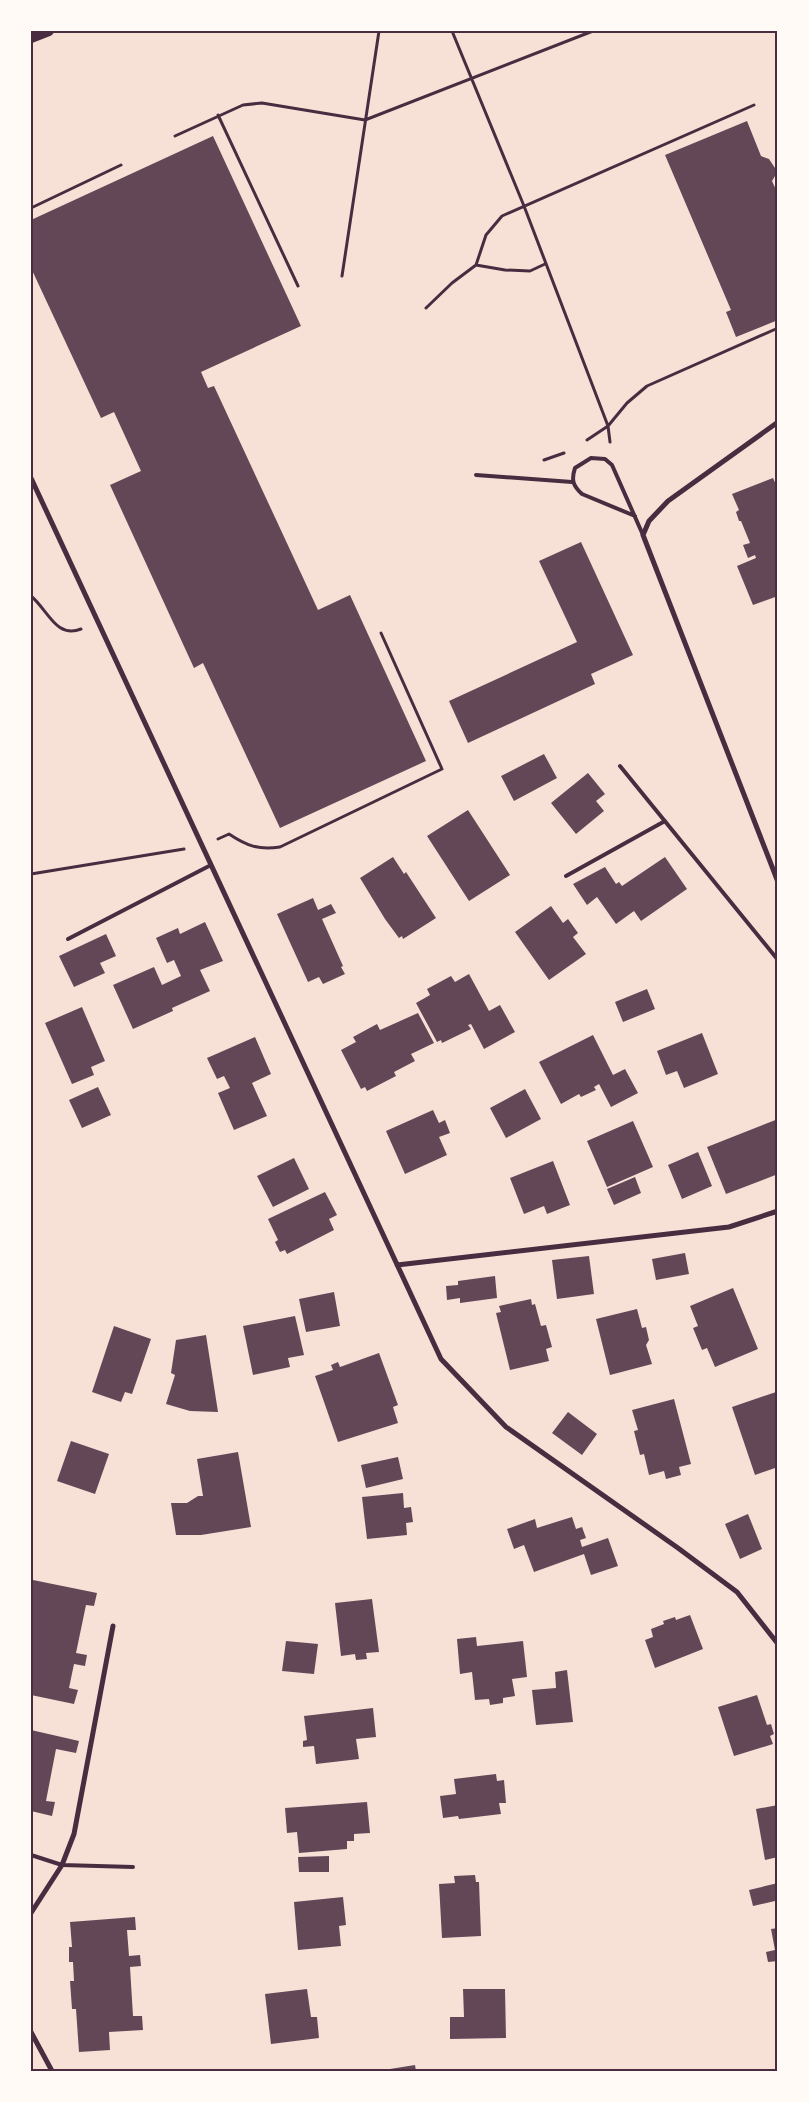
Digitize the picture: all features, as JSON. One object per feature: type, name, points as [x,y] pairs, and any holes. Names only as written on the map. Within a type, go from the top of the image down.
[{"type":"main road","points":[[31,38],[49,31]]},
{"type":"street","points":[[778,422],[668,501],[649,521],[643,535],[778,882]]},
{"type":"street","points":[[31,478],[441,1359],[506,1427],[678,1548],[736,1592],[778,1644]]},
{"type":"street","points":[[397,1265],[729,1227],[778,1210]]},
{"type":"street","points":[[31,1913],[62,1865],[74,1834],[113,1626]]},
{"type":"street","points":[[31,2032],[52,2071]]},
{"type":"lane","points":[[635,516],[582,494],[572,482],[575,468],[591,458],[605,459],[612,466],[635,516],[643,535]]},
{"type":"lane","points":[[476,475],[572,482]]},
{"type":"lane","points":[[31,494],[38,492]]},
{"type":"lane","points":[[620,766],[778,960]]},
{"type":"lane","points":[[566,876],[665,821]]},
{"type":"lane","points":[[68,939],[211,865]]},
{"type":"lane","points":[[31,1855],[62,1865],[133,1868]]},
{"type":"path","points":[[342,276],[379,31]]},
{"type":"path","points":[[452,31],[524,206],[608,426],[612,466]]},
{"type":"path","points":[[175,136],[243,105],[262,103],[365,120],[594,31]]},
{"type":"path","points":[[426,308],[452,283],[476,266],[486,235],[502,216],[754,105]]},
{"type":"path","points":[[218,115],[298,286]]},
{"type":"path","points":[[31,208],[121,165]]},
{"type":"path","points":[[476,266],[530,271],[546,264]]},
{"type":"path","points":[[585,441],[608,426],[627,403],[647,386],[778,328]]},
{"type":"path","points":[[539,461],[548,460],[567,452]]},
{"type":"path","points":[[31,596],[62,630],[71,633],[81,629]]},
{"type":"path","points":[[31,874],[203,846],[228,834],[243,843],[263,849],[280,847],[442,769],[381,633]]},
{"type":"building","points":[[747,121],[761,156],[769,159],[775,168],[775,176],[772,181],[778,194],[778,320],[736,337],[726,312],[731,310],[665,155]]},
{"type":"building","points":[[213,136],[301,326],[201,372],[208,388],[214,386],[318,610],[350,595],[426,761],[280,828],[203,663],[194,668],[110,485],[141,471],[114,412],[101,418],[31,268],[31,220]]},
{"type":"building","points":[[773,478],[778,489],[778,596],[753,605],[737,566],[756,558],[755,555],[748,558],[743,545],[750,543],[741,521],[739,521],[736,512],[739,510],[732,494]]},
{"type":"building","points":[[581,542],[633,655],[591,674],[595,684],[468,743],[449,701],[577,642],[539,561]]},
{"type":"building","points":[[544,754],[557,778],[514,801],[501,776]]},
{"type":"building","points":[[588,773],[605,794],[596,801],[604,811],[576,834],[551,803]]},
{"type":"building","points":[[468,810],[510,875],[469,901],[427,836]]},
{"type":"building","points":[[393,857],[404,874],[406,872],[436,918],[403,939],[402,936],[399,938],[385,919],[360,878]]},
{"type":"building","points":[[665,857],[687,889],[641,921],[634,911],[616,924],[597,897],[587,905],[573,884],[605,867],[616,884],[619,882],[622,886]]},
{"type":"building","points":[[313,898],[318,910],[331,904],[336,913],[322,919],[345,974],[323,984],[319,977],[308,982],[277,914]]},
{"type":"building","points":[[551,906],[563,923],[568,919],[578,933],[573,937],[586,954],[549,980],[515,932]]},
{"type":"building","points":[[205,922],[223,961],[200,970],[210,991],[172,1008],[173,1011],[133,1029],[113,985],[154,967],[162,985],[181,976],[174,960],[167,963],[156,938],[178,928],[180,934]]},
{"type":"building","points":[[106,934],[116,956],[100,963],[105,973],[74,987],[59,956]]},
{"type":"building","points":[[469,974],[489,1011],[500,1005],[515,1032],[484,1049],[471,1024],[468,1025],[471,1029],[442,1043],[441,1040],[437,1042],[416,1003],[430,995],[427,989],[451,976],[455,982]]},
{"type":"building","points":[[647,989],[655,1009],[623,1022],[615,1002]]},
{"type":"building","points":[[82,1007],[105,1061],[91,1067],[94,1075],[72,1084],[45,1023]]},
{"type":"building","points":[[418,1013],[434,1043],[411,1054],[415,1061],[394,1072],[396,1076],[367,1091],[365,1087],[361,1089],[341,1050],[356,1042],[353,1037],[377,1024],[380,1030]]},
{"type":"building","points":[[702,1033],[718,1074],[684,1088],[677,1071],[666,1075],[657,1051]]},
{"type":"building","points":[[593,1035],[613,1075],[625,1069],[638,1093],[611,1107],[599,1084],[594,1087],[596,1090],[581,1097],[579,1094],[561,1104],[539,1062]]},
{"type":"building","points":[[255,1037],[271,1074],[252,1083],[267,1116],[234,1130],[218,1093],[230,1088],[224,1076],[217,1079],[207,1058]]},
{"type":"building","points":[[98,1087],[111,1115],[82,1128],[69,1100]]},
{"type":"building","points":[[525,1089],[541,1119],[506,1138],[490,1108]]},
{"type":"building","points":[[433,1110],[439,1123],[445,1120],[450,1133],[439,1137],[447,1155],[405,1174],[386,1131]]},
{"type":"building","points":[[778,1119],[778,1174],[726,1194],[707,1147]]},
{"type":"building","points":[[633,1121],[653,1167],[607,1187],[587,1141]]},
{"type":"building","points":[[698,1152],[712,1186],[682,1199],[668,1165]]},
{"type":"building","points":[[294,1158],[309,1189],[273,1207],[257,1176]]},
{"type":"building","points":[[553,1161],[570,1205],[547,1214],[544,1206],[524,1214],[510,1178]]},
{"type":"building","points":[[635,1177],[641,1193],[614,1205],[607,1189]]},
{"type":"building","points":[[325,1192],[337,1215],[329,1219],[334,1230],[287,1254],[285,1250],[280,1252],[275,1242],[278,1240],[268,1219]]},
{"type":"building","points":[[685,1253],[689,1274],[656,1280],[652,1259]]},
{"type":"building","points":[[589,1256],[594,1294],[557,1299],[552,1260]]},
{"type":"building","points":[[495,1276],[497,1298],[460,1303],[460,1298],[447,1300],[446,1286],[458,1285],[458,1281]]},
{"type":"building","points":[[733,1288],[758,1349],[715,1367],[707,1348],[702,1350],[693,1328],[698,1326],[690,1306]]},
{"type":"building","points":[[334,1292],[340,1326],[306,1332],[299,1299]]},
{"type":"building","points":[[531,1299],[532,1305],[535,1304],[541,1326],[546,1325],[552,1347],[546,1349],[549,1361],[510,1370],[496,1313],[501,1312],[499,1306]]},
{"type":"building","points":[[637,1309],[642,1328],[646,1327],[649,1340],[646,1345],[652,1364],[610,1375],[596,1319]]},
{"type":"building","points":[[295,1316],[304,1355],[288,1358],[290,1367],[253,1375],[243,1326]]},
{"type":"building","points":[[114,1326],[151,1339],[132,1394],[125,1392],[121,1402],[92,1392]]},
{"type":"building","points":[[206,1335],[218,1412],[190,1411],[166,1404],[175,1375],[171,1373],[176,1340]]},
{"type":"building","points":[[379,1353],[398,1405],[393,1407],[398,1423],[338,1442],[315,1376],[333,1370],[331,1365],[338,1362],[340,1367]]},
{"type":"building","points":[[776,1392],[778,1398],[778,1467],[755,1475],[732,1407]]},
{"type":"building","points":[[674,1399],[691,1464],[679,1467],[681,1475],[666,1479],[664,1471],[649,1475],[644,1454],[640,1455],[634,1431],[638,1430],[632,1410]]},
{"type":"building","points":[[568,1412],[597,1434],[582,1455],[552,1433]]},
{"type":"building","points":[[71,1441],[109,1454],[95,1494],[57,1481]]},
{"type":"building","points":[[238,1452],[251,1527],[201,1535],[176,1535],[171,1503],[187,1503],[198,1496],[203,1496],[197,1459]]},
{"type":"building","points":[[398,1457],[403,1479],[366,1488],[361,1465]]},
{"type":"building","points":[[403,1493],[404,1508],[411,1507],[413,1522],[406,1523],[407,1535],[367,1539],[362,1497]]},
{"type":"building","points":[[748,1514],[762,1549],[740,1559],[725,1524]]},
{"type":"building","points":[[572,1517],[576,1529],[582,1527],[586,1538],[580,1540],[582,1547],[608,1538],[618,1566],[591,1575],[584,1554],[534,1572],[524,1545],[514,1549],[507,1529],[535,1519],[537,1528]]},
{"type":"building","points":[[33,1580],[97,1593],[94,1606],[86,1605],[76,1653],[87,1655],[85,1666],[74,1664],[69,1688],[78,1690],[74,1704],[31,1695],[31,1590]]},
{"type":"building","points":[[372,1599],[379,1652],[366,1653],[367,1659],[356,1660],[355,1654],[341,1656],[335,1603]]},
{"type":"building","points":[[690,1615],[703,1649],[655,1668],[645,1640],[653,1637],[651,1629],[664,1624],[663,1621],[675,1617],[676,1620]]},
{"type":"building","points":[[476,1637],[477,1646],[523,1641],[527,1677],[512,1679],[515,1696],[503,1698],[503,1703],[490,1705],[489,1699],[475,1700],[472,1672],[460,1674],[457,1639]]},
{"type":"building","points":[[286,1641],[318,1644],[314,1674],[282,1671]]},
{"type":"building","points":[[567,1670],[573,1722],[536,1725],[532,1690],[556,1688],[555,1672]]},
{"type":"building","points":[[757,1695],[767,1725],[771,1724],[774,1734],[770,1736],[773,1744],[734,1756],[718,1707]]},
{"type":"building","points":[[373,1708],[376,1737],[356,1739],[359,1759],[316,1764],[314,1746],[303,1747],[303,1741],[307,1740],[304,1716]]},
{"type":"building","points":[[31,1730],[79,1741],[76,1753],[56,1749],[46,1801],[55,1802],[52,1816],[31,1811]]},
{"type":"building","points":[[496,1774],[497,1781],[504,1780],[506,1803],[499,1803],[501,1814],[459,1819],[458,1816],[443,1818],[440,1796],[456,1794],[454,1779]]},
{"type":"building","points":[[367,1802],[370,1833],[354,1834],[354,1841],[347,1841],[347,1849],[299,1853],[297,1832],[287,1833],[285,1808]]},
{"type":"building","points":[[778,1805],[778,1857],[765,1860],[756,1809]]},
{"type":"building","points":[[329,1856],[329,1872],[299,1872],[298,1857]]},
{"type":"building","points":[[475,1875],[476,1882],[479,1882],[481,1936],[442,1938],[439,1884],[455,1883],[454,1876]]},
{"type":"building","points":[[778,1883],[778,1909],[775,1901],[753,1906],[749,1890]]},
{"type":"building","points":[[343,1897],[346,1925],[339,1926],[341,1946],[298,1950],[294,1902]]},
{"type":"building","points":[[135,1917],[136,1930],[127,1930],[129,1956],[140,1955],[141,1966],[130,1967],[133,2016],[142,2016],[143,2030],[109,2032],[110,2050],[79,2052],[76,2009],[72,2009],[70,1981],[74,1981],[73,1962],[69,1962],[69,1947],[72,1947],[70,1922]]},
{"type":"building","points":[[778,1928],[778,1961],[768,1962],[766,1952],[775,1950],[771,1929]]},
{"type":"building","points":[[307,1989],[311,2017],[317,2017],[319,2038],[271,2044],[265,1994]]},
{"type":"building","points":[[463,1989],[505,1989],[506,2038],[450,2039],[450,2017],[464,2017]]},
{"type":"building","points":[[415,2065],[416,2071],[390,2071],[390,2069]]}]
